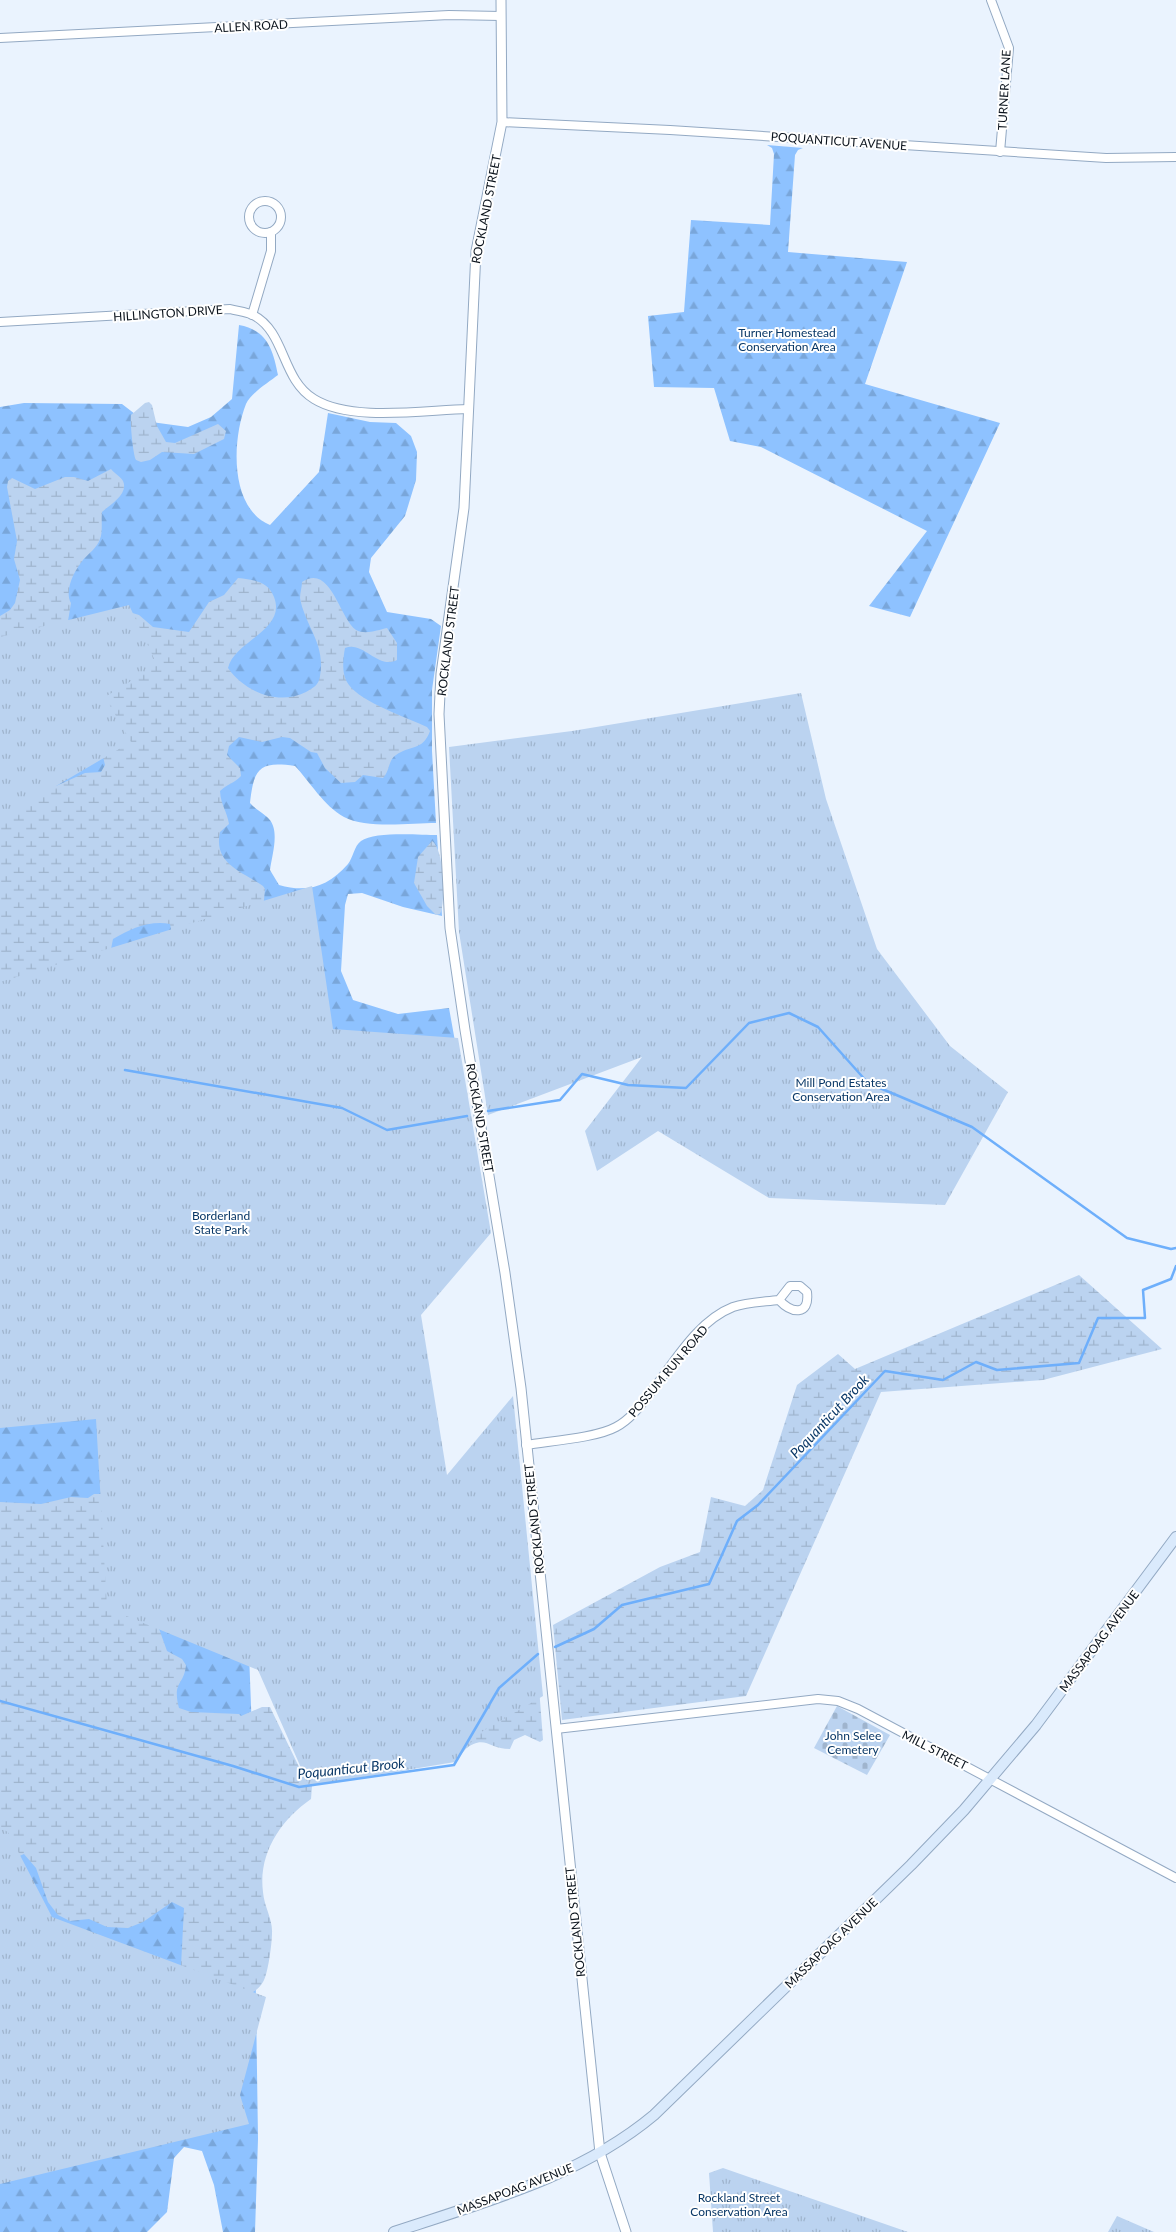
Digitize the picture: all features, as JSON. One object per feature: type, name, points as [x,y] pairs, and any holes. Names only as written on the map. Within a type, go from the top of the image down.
[{"type":"main road","name":"MASSAPOAG AVENUE","points":[[394,2232],[516,2190],[580,2164],[634,2131],[687,2085],[912,1864],[991,1779],[1036,1725],[1176,1537]]},
{"type":"street","name":"ROCKLAND STREET","points":[[501,0],[502,122],[476,251],[464,508],[441,674],[439,714],[450,920],[464,1030],[505,1273],[526,1445],[600,2153],[626,2232]]},
{"type":"street","name":"TURNER LANE","points":[[991,0],[1009,48],[1000,152]]},
{"type":"street","name":"ALLEN ROAD","points":[[0,38],[449,15],[501,16]]},
{"type":"street","name":"POQUANTICUT AVENUE","points":[[502,122],[1000,152],[1134,159],[1176,158]]},
{"type":"street","points":[[258,202],[273,203],[280,213],[279,226],[271,232],[261,231],[250,224],[251,210],[258,202]]},
{"type":"street","points":[[252,314],[271,251],[271,232]]},
{"type":"street","name":"HILLINGTON DRIVE","points":[[0,322],[230,309],[252,314],[272,331],[290,373],[300,388],[313,399],[330,407],[353,412],[468,409]]},
{"type":"street","name":"POSSUM RUN ROAD","points":[[526,1445],[600,1433],[615,1428],[627,1420],[641,1405],[693,1339],[716,1316],[734,1307],[749,1303],[778,1300]]},
{"type":"street","name":"MILL STREET","points":[[556,1729],[749,1706],[818,1699],[830,1700],[858,1709],[1176,1878]]},
{"type":"green space","name":"Turner Homestead Conservation Area","points":[[767,145],[803,148],[798,150],[795,155],[788,252],[907,262],[865,384],[1000,423],[910,617],[869,606],[927,531],[761,447],[730,441],[714,388],[654,387],[648,316],[684,312],[691,220],[770,225],[774,154],[772,148]]},
{"type":"green space","points":[[239,325],[256,331],[267,342],[274,357],[278,375],[260,388],[248,400],[241,419],[238,435],[237,471],[247,504],[257,516],[270,525],[319,472],[328,413],[370,422],[396,423],[411,436],[417,452],[416,480],[405,516],[371,558],[369,572],[387,612],[431,619],[441,626],[432,690],[432,751],[436,823],[376,824],[353,821],[330,807],[295,766],[273,765],[260,769],[254,782],[250,803],[267,817],[272,824],[275,836],[270,870],[279,885],[289,887],[308,888],[325,883],[333,878],[348,864],[359,843],[367,838],[409,834],[437,835],[442,916],[403,907],[362,893],[348,894],[345,905],[341,971],[353,1000],[398,1014],[449,1008],[487,1219],[285,1496],[247,1600],[252,1732],[258,2139],[255,2232],[223,2232],[214,2185],[202,2151],[184,2147],[174,2158],[167,2212],[147,2232],[0,2232],[0,407],[24,403],[122,404],[144,421],[188,427],[211,417],[232,399]]},
{"type":"green space","points":[[149,402],[152,405],[157,426],[166,442],[175,443],[218,424],[226,431],[224,439],[194,454],[162,452],[150,460],[141,462],[136,460],[132,438],[131,415],[145,403]]},
{"type":"green space","points":[[111,469],[123,481],[123,490],[118,499],[102,512],[99,542],[73,575],[69,587],[71,603],[68,621],[126,611],[139,615],[153,627],[189,632],[209,602],[224,595],[238,578],[260,582],[268,588],[274,597],[276,608],[273,618],[267,627],[240,650],[232,659],[228,668],[243,684],[253,690],[273,697],[284,698],[306,692],[317,684],[319,679],[321,665],[318,645],[300,598],[302,582],[312,578],[320,580],[334,594],[344,615],[356,630],[367,632],[387,628],[397,643],[397,660],[390,662],[383,661],[358,648],[345,648],[343,662],[346,681],[355,691],[374,703],[427,727],[430,731],[424,742],[420,745],[393,757],[383,778],[363,775],[355,782],[341,783],[325,768],[317,753],[311,752],[290,738],[282,737],[262,742],[239,737],[229,746],[227,755],[240,768],[241,776],[220,791],[229,824],[220,832],[219,843],[221,852],[231,865],[265,889],[263,910],[173,941],[170,924],[163,923],[140,926],[113,939],[111,949],[118,971],[0,1191],[0,768],[40,785],[56,786],[85,773],[101,772],[105,765],[98,736],[0,653],[0,616],[10,610],[15,603],[20,580],[14,559],[17,541],[7,487],[8,481],[12,478],[35,489],[65,477],[74,477],[88,481]]},
{"type":"green space","points":[[129,605],[157,665],[105,697],[131,742],[0,819],[0,637]]},
{"type":"green space","name":"Mill Pond Estates Conservation Area","points":[[801,693],[826,799],[877,949],[950,1046],[1008,1092],[945,1205],[769,1198],[658,1131],[597,1171],[585,1131],[642,1057],[488,1115],[459,932],[449,747],[572,731]]},
{"type":"green space","points":[[432,841],[439,854],[443,876],[442,908],[440,914],[436,915],[427,906],[414,883],[418,857]]},
{"type":"green space","name":"Borderland State Park","points":[[312,886],[333,1029],[458,1038],[491,1233],[421,1315],[447,1475],[513,1396],[543,1696],[478,1734],[455,1762],[309,1786],[258,1670],[107,1608],[96,1419],[0,1428],[0,982]]},
{"type":"green space","points":[[1079,1275],[1162,1349],[1043,1380],[881,1392],[746,1696],[562,1720],[553,1625],[660,1567],[700,1552],[711,1497],[745,1506],[763,1490],[797,1385],[838,1354],[855,1369]]},
{"type":"green space","points":[[94,1494],[101,1494],[157,1623],[167,1651],[182,1659],[186,1665],[177,1693],[179,1708],[191,1712],[239,1714],[241,1716],[262,1707],[270,1707],[301,1771],[305,1771],[312,1786],[311,1799],[300,1807],[281,1827],[268,1851],[262,1878],[264,1897],[272,1928],[268,1966],[261,1985],[238,1999],[181,1966],[184,1908],[172,1902],[143,1922],[128,1928],[107,1927],[89,1919],[70,1921],[58,1915],[48,1902],[36,1868],[24,1854],[13,1859],[0,1874],[0,1502],[41,1504],[71,1497],[88,1498]]},
{"type":"green space","points":[[539,1687],[543,1740],[540,1742],[525,1735],[514,1740],[510,1749],[482,1742],[471,1745],[464,1750],[463,1737]]},
{"type":"green space","name":"John Selee Cemetery","points":[[837,1706],[890,1735],[867,1775],[814,1748]]},
{"type":"green space","points":[[0,1828],[8,1832],[52,1917],[266,1997],[240,2095],[249,2124],[0,2184]]},
{"type":"green space","name":"Rockland Street Conservation Area","points":[[723,2168],[908,2232],[713,2232],[709,2173]]},
{"type":"green space","points":[[1117,2216],[1154,2232],[1108,2232]]},
{"type":"waterway","points":[[488,1111],[560,1100],[582,1074],[628,1085],[686,1088],[749,1023],[789,1013],[818,1027],[868,1083],[972,1127],[1127,1238],[1171,1249],[1176,1248]]},
{"type":"waterway","points":[[125,1070],[342,1108],[387,1130],[467,1116]]},
{"type":"waterway","name":"Poquanticut Brook","points":[[555,1647],[594,1629],[622,1605],[709,1584],[737,1521],[758,1505],[885,1371],[943,1380],[976,1362],[997,1370],[1079,1363],[1098,1318],[1145,1318],[1143,1290],[1171,1279],[1176,1266]]},
{"type":"waterway","name":"Poquanticut Brook","points":[[0,1701],[233,1766],[299,1787],[454,1765],[499,1688],[538,1654]]}]
